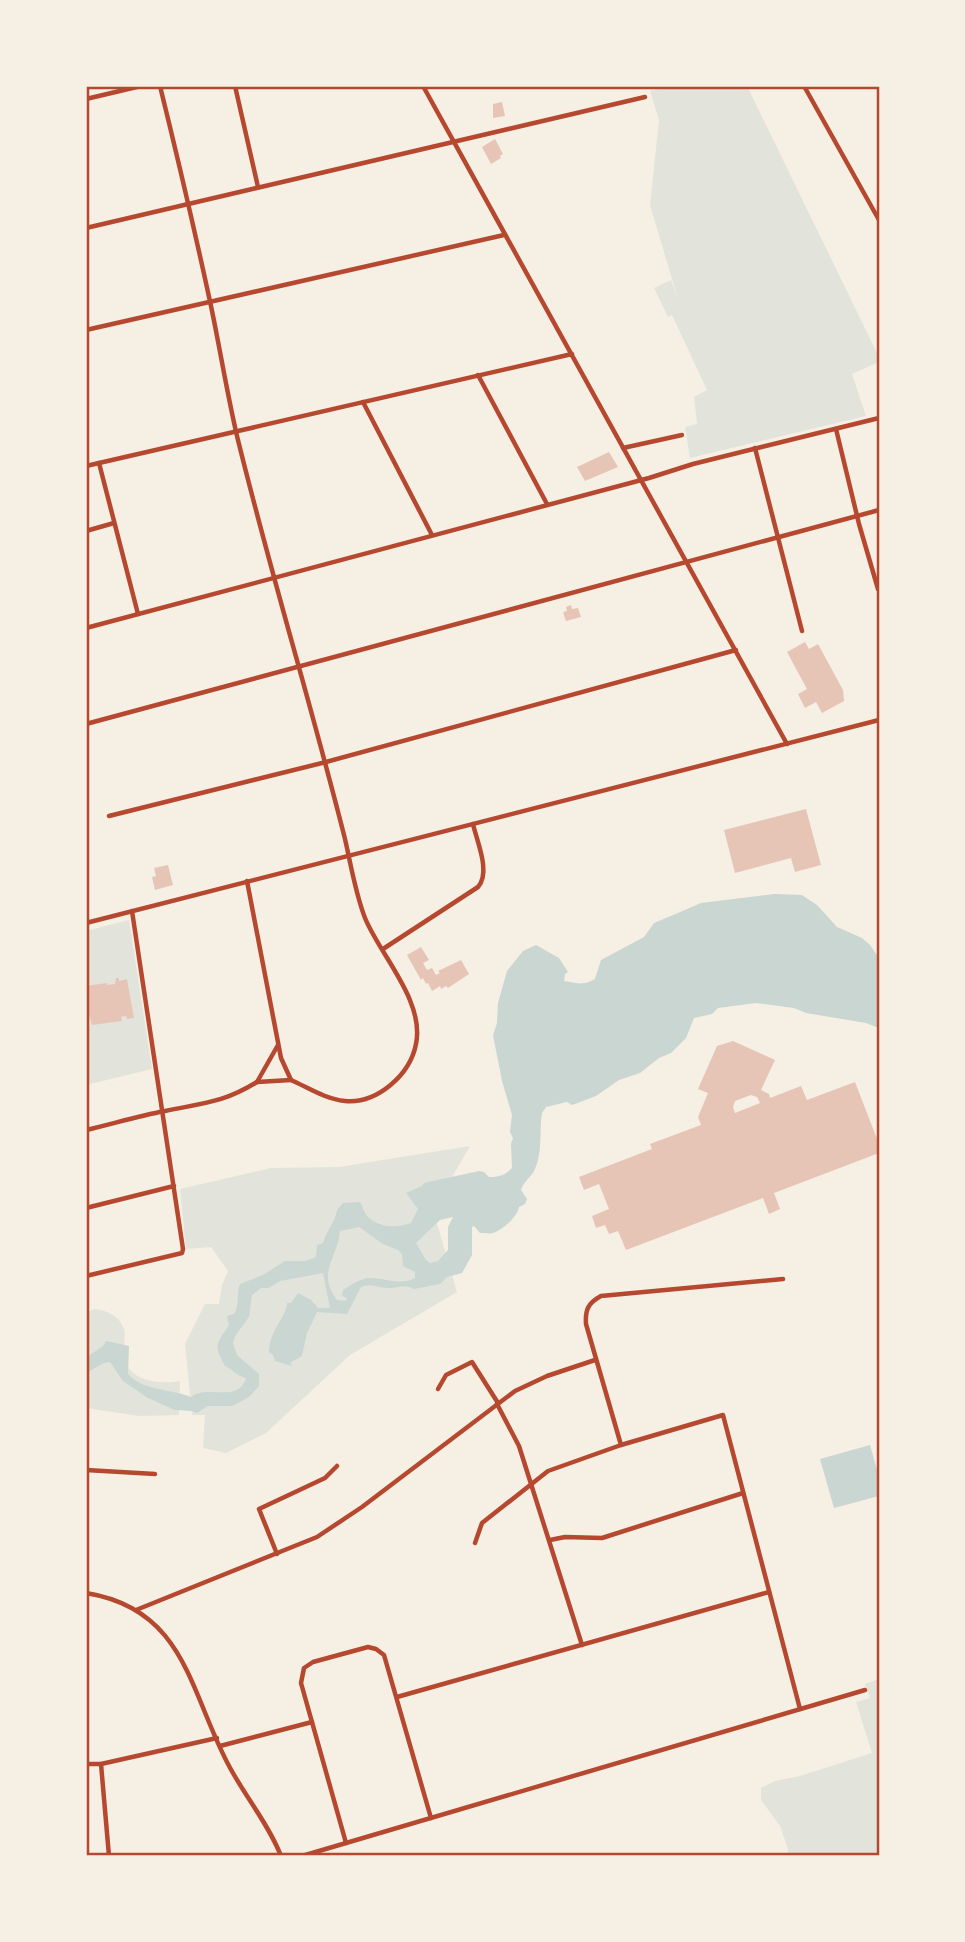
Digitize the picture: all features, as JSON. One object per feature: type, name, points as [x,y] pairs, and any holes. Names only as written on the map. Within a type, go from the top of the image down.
[{"type":"street","points":[[86,99],[141,86]]},
{"type":"street","points":[[86,1130],[232,1097],[257,1082],[291,1080],[321,1095],[354,1101],[380,1091],[393,1082],[405,1069],[416,1044],[415,1018],[406,994],[359,902],[326,762],[236,431],[211,303],[160,86]]},
{"type":"street","points":[[235,86],[258,187]]},
{"type":"street","points":[[423,86],[787,744]]},
{"type":"street","points":[[804,86],[879,220]]},
{"type":"street","points":[[86,228],[645,97]]},
{"type":"street","points":[[86,330],[504,235]]},
{"type":"street","points":[[86,466],[572,354]]},
{"type":"street","points":[[478,375],[547,505]]},
{"type":"street","points":[[363,402],[432,535]]},
{"type":"street","points":[[86,628],[755,448],[879,418]]},
{"type":"street","points":[[836,429],[878,589]]},
{"type":"street","points":[[623,448],[681,435]]},
{"type":"street","points":[[755,448],[802,631]]},
{"type":"street","points":[[99,463],[138,614]]},
{"type":"street","points":[[86,724],[879,510]]},
{"type":"street","points":[[86,531],[114,523]]},
{"type":"street","points":[[108,816],[326,762],[736,650]]},
{"type":"street","points":[[86,923],[879,720]]},
{"type":"street","points":[[383,949],[482,882],[483,868],[472,824]]},
{"type":"street","points":[[247,881],[278,1044],[291,1080]]},
{"type":"street","points":[[86,1276],[182,1253],[132,911]]},
{"type":"street","points":[[257,1082],[278,1044]]},
{"type":"street","points":[[86,1208],[174,1186]]},
{"type":"street","points":[[621,1446],[586,1324],[585,1315],[593,1300],[601,1296],[783,1279]]},
{"type":"street","points":[[136,1610],[317,1537],[498,1404],[539,1380],[595,1360]]},
{"type":"street","points":[[438,1389],[446,1376],[472,1362],[498,1404],[519,1446],[532,1483],[582,1645]]},
{"type":"street","points":[[475,1543],[482,1523],[548,1471],[723,1415],[800,1710]]},
{"type":"street","points":[[277,1554],[259,1509],[325,1478],[337,1466]]},
{"type":"street","points":[[86,1470],[155,1474]]},
{"type":"street","points":[[550,1540],[565,1537],[602,1538],[743,1493]]},
{"type":"street","points":[[397,1698],[769,1592]]},
{"type":"street","points":[[86,1593],[116,1600],[136,1610],[156,1626],[179,1655],[200,1695],[220,1746],[244,1793],[274,1838],[281,1856]]},
{"type":"street","points":[[346,1843],[301,1683],[304,1668],[313,1662],[368,1647],[379,1650],[386,1658],[431,1818]]},
{"type":"street","points":[[302,1856],[865,1690]]},
{"type":"street","points":[[220,1746],[312,1722]]},
{"type":"street","points":[[86,1764],[101,1764],[217,1738]]},
{"type":"street","points":[[101,1764],[109,1856]]},
{"type":"shaded area","points":[[670,86],[747,86],[879,357],[879,362],[852,374],[866,416],[690,458],[685,427],[697,424],[694,397],[707,390],[672,315],[668,317],[654,288],[671,280],[678,299],[650,205],[659,120],[650,91]]},
{"type":"shaded area","points":[[774,894],[802,895],[817,905],[837,927],[862,938],[879,958],[879,1028],[866,1023],[806,1013],[794,1008],[756,1003],[718,1008],[712,1014],[694,1018],[686,1038],[671,1053],[659,1058],[640,1073],[619,1080],[596,1096],[572,1105],[567,1102],[546,1107],[542,1113],[537,1164],[521,1190],[527,1199],[525,1204],[519,1207],[509,1223],[497,1231],[480,1233],[472,1227],[472,1255],[462,1273],[447,1277],[440,1284],[414,1289],[405,1286],[361,1287],[347,1314],[317,1312],[307,1333],[302,1356],[290,1363],[292,1366],[275,1361],[269,1352],[272,1337],[287,1303],[291,1303],[298,1293],[311,1300],[318,1308],[330,1308],[323,1273],[280,1281],[269,1288],[261,1288],[252,1295],[249,1317],[233,1343],[237,1355],[259,1374],[259,1386],[249,1397],[232,1406],[208,1406],[197,1413],[175,1410],[148,1398],[123,1381],[110,1362],[86,1373],[86,1358],[106,1341],[129,1346],[128,1374],[134,1380],[150,1387],[191,1397],[205,1392],[229,1392],[242,1386],[246,1378],[225,1366],[218,1349],[219,1341],[229,1325],[227,1316],[236,1311],[240,1284],[263,1275],[285,1261],[306,1261],[316,1257],[317,1245],[323,1243],[337,1210],[343,1203],[360,1202],[367,1215],[377,1223],[388,1226],[406,1225],[411,1223],[418,1209],[406,1193],[424,1183],[479,1171],[489,1177],[496,1177],[512,1168],[512,1115],[493,1035],[507,971],[523,951],[536,945],[559,958],[568,972],[564,981],[587,983],[595,979],[601,960],[644,937],[654,923],[701,903]],"holes":[[[453,1217],[448,1227],[448,1250],[438,1261],[430,1263],[416,1243],[440,1220]],[[359,1227],[383,1244],[398,1250],[402,1254],[403,1266],[415,1272],[415,1278],[399,1282],[363,1279],[343,1290],[342,1296],[347,1298],[346,1301],[337,1300],[331,1290],[328,1273],[340,1231]]]},
{"type":"shaded area","points":[[129,920],[152,1069],[86,1085],[86,931]]},
{"type":"shaded area","points":[[470,1146],[433,1210],[457,1292],[350,1355],[266,1433],[226,1453],[203,1448],[205,1415],[192,1415],[185,1344],[205,1304],[219,1304],[222,1285],[228,1271],[211,1247],[186,1249],[180,1189],[271,1168],[339,1167]]},
{"type":"shaded area","points":[[94,1309],[112,1315],[122,1324],[125,1332],[124,1357],[132,1371],[146,1380],[180,1381],[179,1415],[139,1416],[86,1408],[86,1313]]},
{"type":"shaded area","points":[[870,1445],[879,1477],[879,1496],[834,1508],[820,1459]]},
{"type":"shaded area","points":[[879,1679],[879,1856],[787,1856],[788,1849],[780,1826],[761,1800],[761,1788],[775,1781],[800,1776],[872,1753],[856,1702],[870,1698],[865,1684]]},
{"type":"building","points":[[502,102],[505,116],[493,118],[493,104]]},
{"type":"building","points":[[495,139],[503,154],[491,164],[482,147]]},
{"type":"building","points":[[609,452],[618,467],[585,481],[577,467]]},
{"type":"building","points":[[571,605],[572,609],[578,608],[581,617],[566,621],[563,612]]},
{"type":"building","points":[[805,642],[809,649],[818,644],[843,690],[844,701],[822,713],[816,702],[805,708],[798,694],[807,689],[787,652]]},
{"type":"building","points":[[806,809],[821,865],[795,872],[791,858],[735,873],[724,830]]},
{"type":"building","points":[[168,865],[173,885],[155,890],[152,877],[156,876],[154,868]]},
{"type":"building","points":[[421,947],[429,960],[423,963],[427,970],[432,968],[436,975],[440,973],[438,971],[461,960],[469,974],[448,988],[446,986],[441,989],[440,986],[432,991],[423,978],[421,980],[407,955]]},
{"type":"building","points":[[116,978],[119,978],[119,981],[127,979],[134,1018],[127,1019],[126,1016],[121,1017],[122,1021],[92,1025],[86,1002],[86,986],[115,984]]},
{"type":"building","points":[[733,1041],[775,1060],[761,1090],[769,1094],[770,1098],[801,1086],[807,1100],[855,1082],[879,1144],[879,1153],[774,1193],[780,1209],[769,1214],[763,1198],[626,1250],[618,1231],[609,1234],[605,1225],[596,1228],[592,1216],[609,1209],[599,1184],[584,1190],[579,1177],[652,1149],[650,1144],[701,1125],[698,1117],[708,1093],[698,1089],[717,1046]],"holes":[[[751,1095],[757,1097],[760,1103],[735,1113],[735,1101]]]}]
